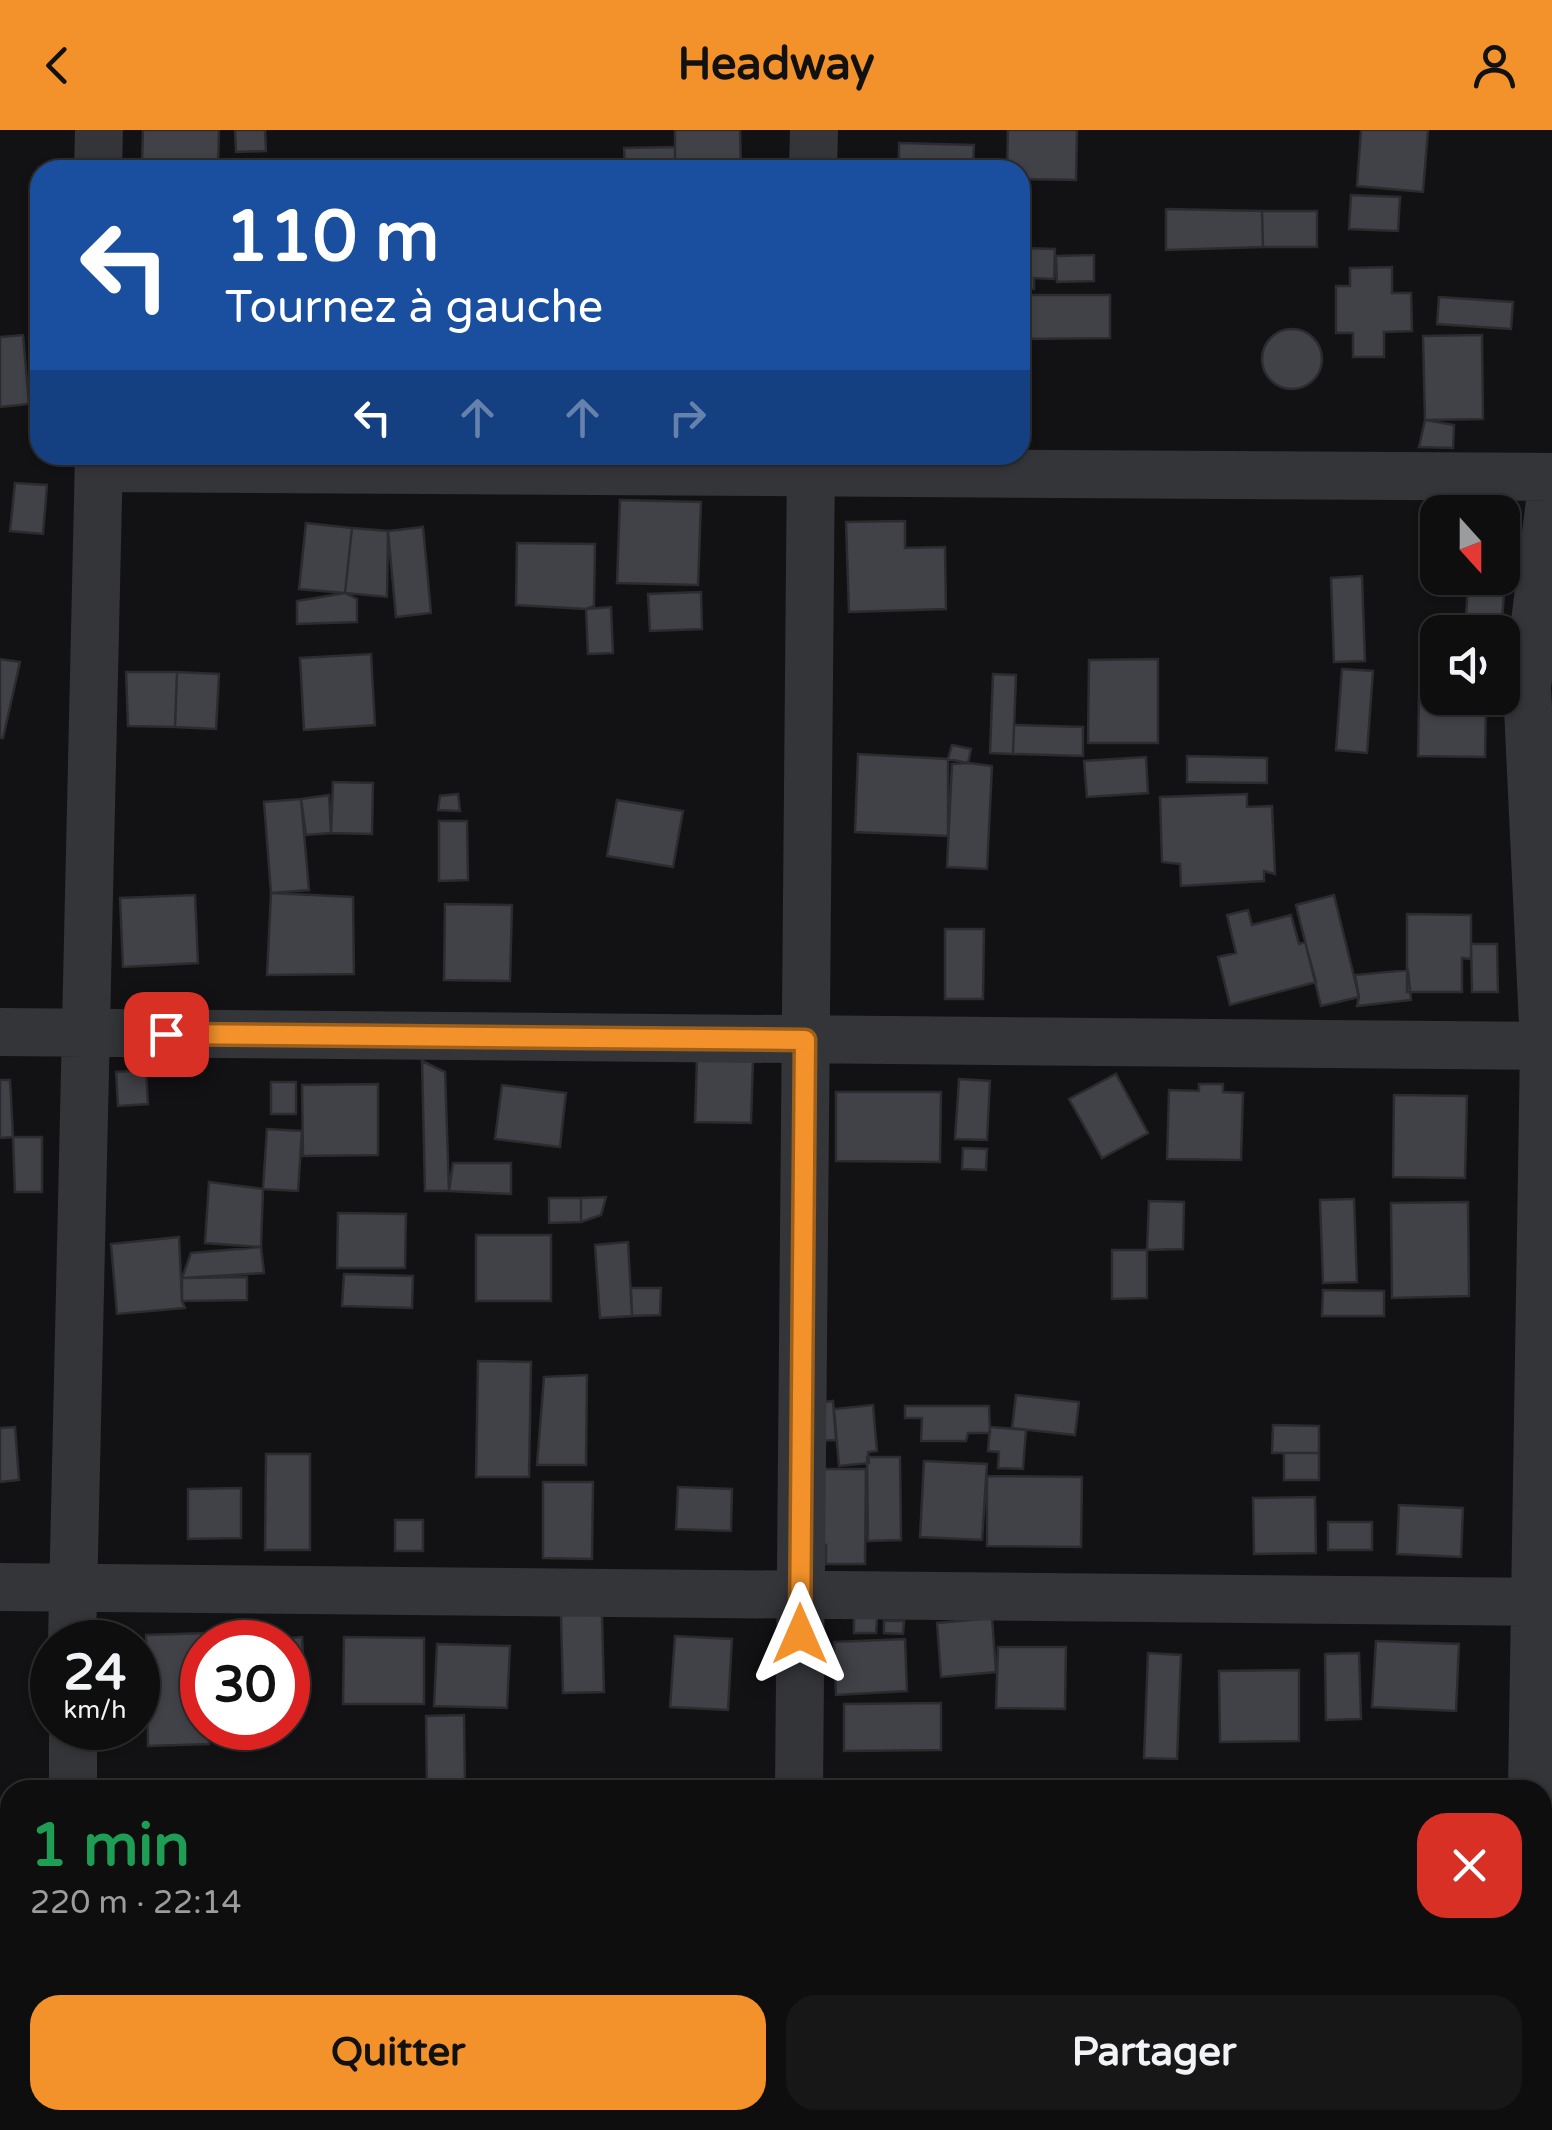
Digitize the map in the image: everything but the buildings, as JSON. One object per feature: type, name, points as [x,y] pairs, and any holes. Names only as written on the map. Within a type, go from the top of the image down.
[{"type":"street","points":[[98,160],[99,130]]},
{"type":"street","points":[[813,160],[814,130]]},
{"type":"street","points":[[72,1620],[100,465]]},
{"type":"street","points":[[799,1780],[811,465]]},
{"type":"street","points":[[855,465],[1552,481],[1527,687],[1548,1046],[1544,1602],[1533,1780]]},
{"type":"street","points":[[0,1032],[1548,1046]]},
{"type":"street","points":[[0,1587],[1544,1602]]},
{"type":"street","points":[[73,1750],[73,1780]]},
{"type":"route","points":[[166,1034],[805,1040],[800,1634]]}]
